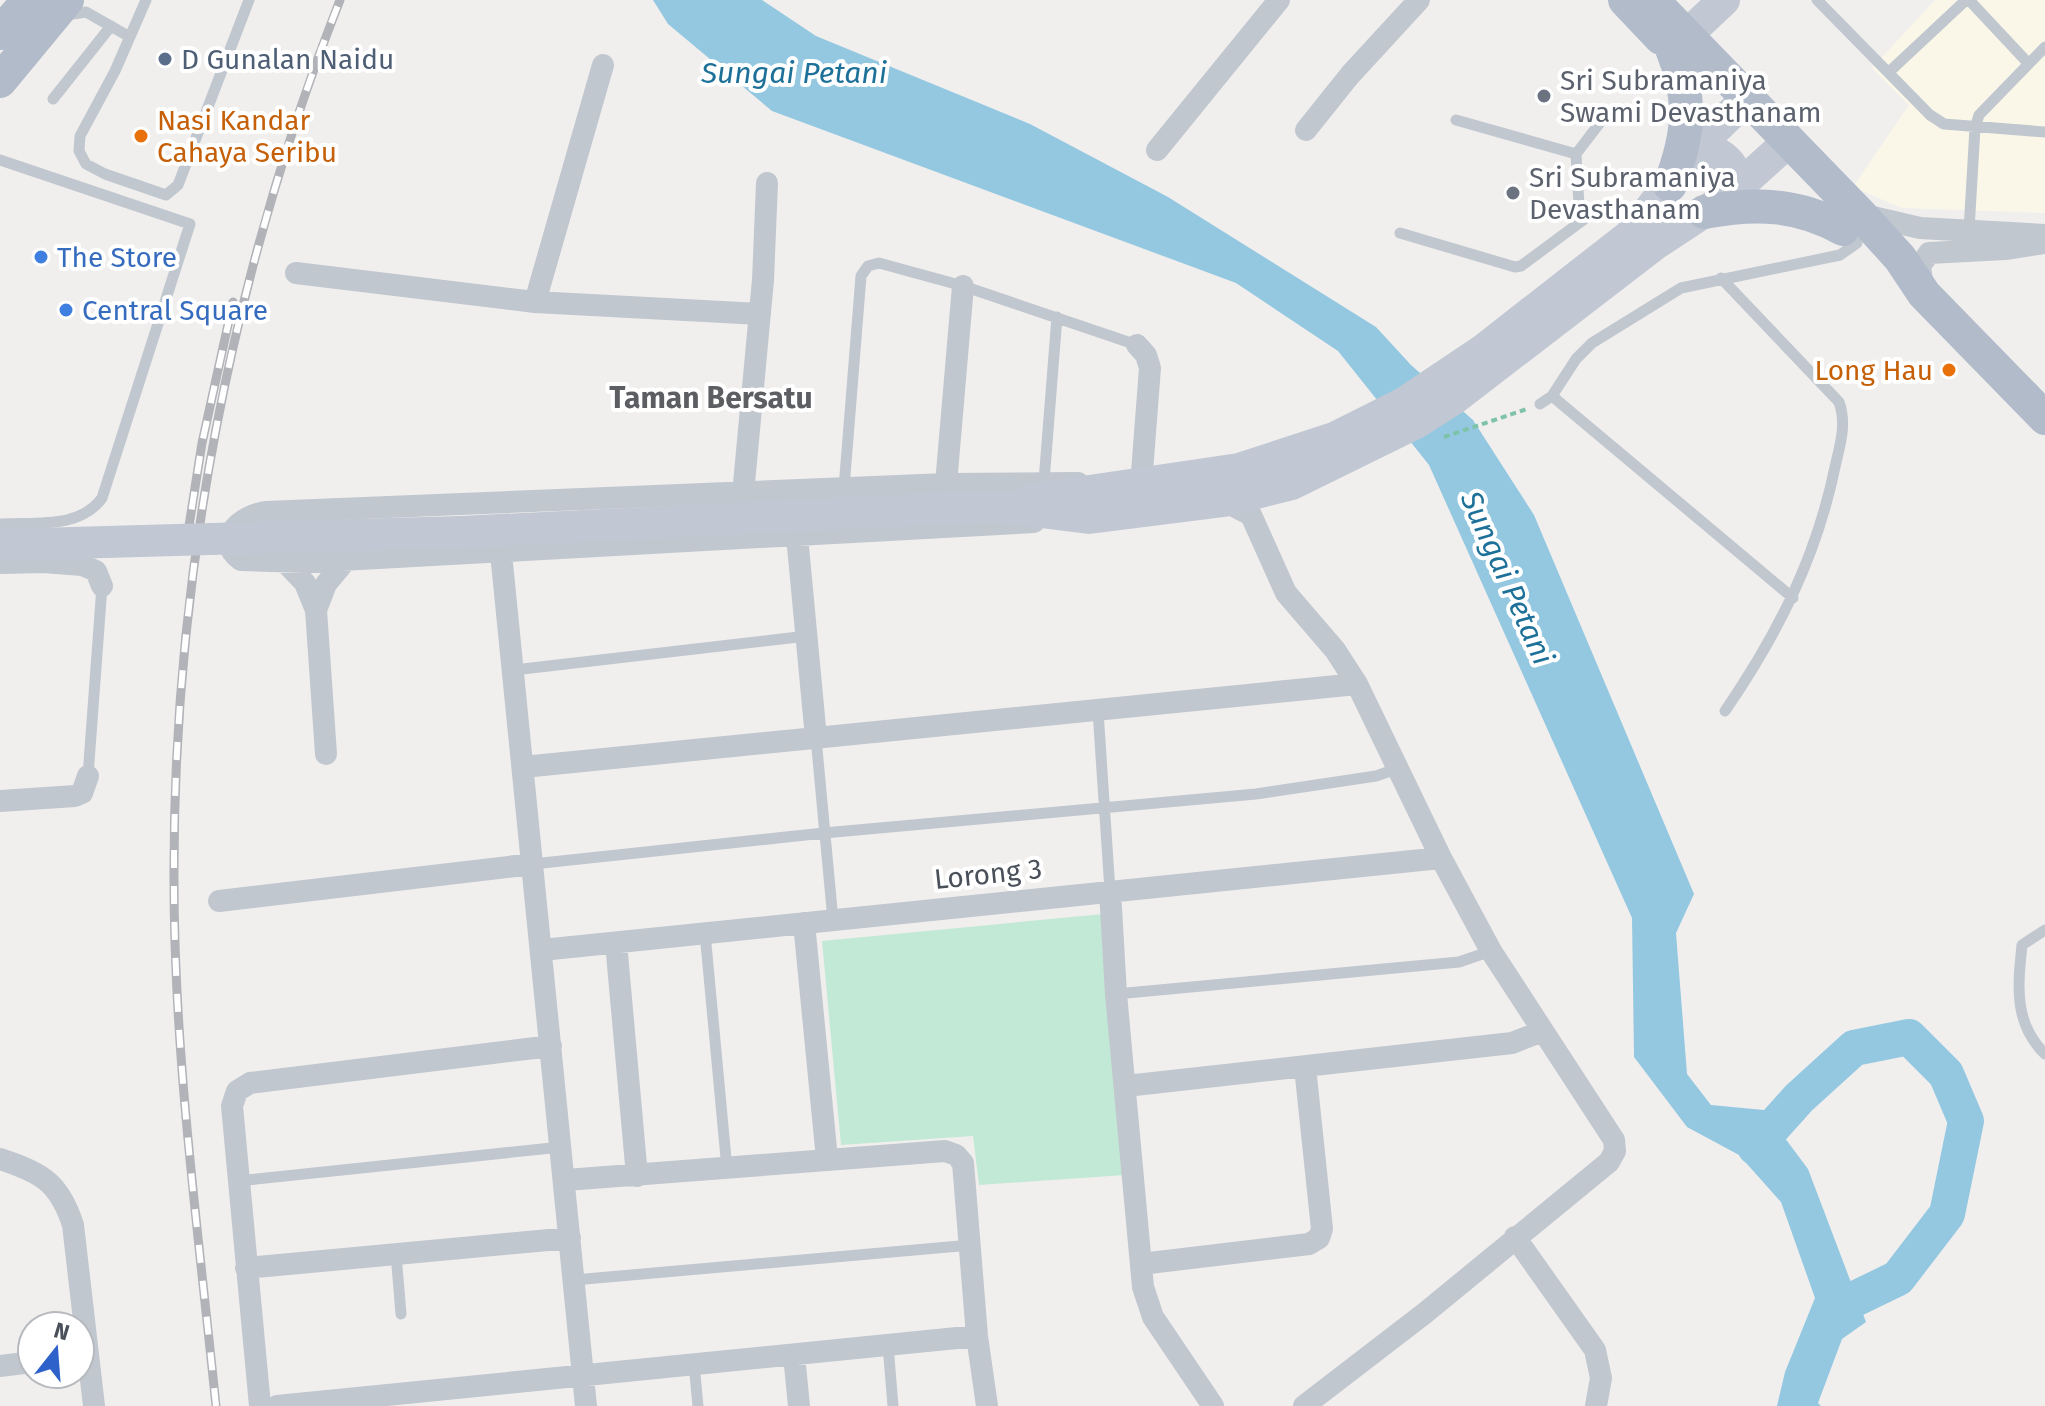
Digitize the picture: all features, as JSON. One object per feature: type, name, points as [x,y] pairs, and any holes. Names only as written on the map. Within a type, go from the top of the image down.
[{"type":"main road","points":[[1625,0],[1680,42],[1687,116],[1683,152],[1670,185]]},
{"type":"main road","points":[[1652,0],[1680,42],[1853,229],[1924,294],[2045,418]]},
{"type":"main road","points":[[0,33],[51,6]]},
{"type":"main road","points":[[0,81],[51,6]]},
{"type":"main road","points":[[1704,212],[1744,205],[1784,206],[1853,229]]},
{"type":"street","points":[[1157,150],[1279,0]]},
{"type":"street","points":[[1306,130],[1350,75],[1419,0]]},
{"type":"street","points":[[1680,42],[1724,0]]},
{"type":"street","points":[[535,302],[603,65]]},
{"type":"street","points":[[1581,289],[1637,229],[1696,150],[1739,106]]},
{"type":"street","points":[[1126,487],[1044,481],[266,512],[246,516],[238,522],[230,540],[235,556],[253,562],[345,561],[1237,508],[1292,484],[1339,448],[1442,379],[1704,212],[1737,188],[1780,148]]},
{"type":"street","points":[[1696,150],[1717,152],[1727,159],[1737,177],[1737,188]]},
{"type":"street","points":[[743,494],[760,314],[767,183]]},
{"type":"street","points":[[1853,229],[1920,228],[2045,235]]},
{"type":"street","points":[[1924,294],[1920,266],[1929,253],[2005,249],[2045,243]]},
{"type":"street","points":[[296,273],[535,302],[760,314]]},
{"type":"street","points":[[946,484],[963,286]]},
{"type":"street","points":[[1126,487],[1150,368],[1146,355],[1137,345]]},
{"type":"street","points":[[0,545],[461,532],[994,506],[1239,469],[1339,448]]},
{"type":"street","points":[[994,506],[1089,518]]},
{"type":"street","points":[[1237,508],[1286,593],[1335,650],[1357,684],[1441,858],[1491,951],[1540,1032],[1614,1140],[1615,1151],[1609,1162],[1425,1313],[1304,1406]]},
{"type":"street","points":[[797,536],[816,738]]},
{"type":"street","points":[[501,553],[566,1180],[586,1406]]},
{"type":"street","points":[[316,610],[326,584],[345,561]]},
{"type":"street","points":[[285,562],[305,583],[316,610],[326,754]]},
{"type":"street","points":[[0,563],[82,565],[96,571],[102,586]]},
{"type":"street","points":[[523,767],[1357,684]]},
{"type":"street","points":[[0,801],[75,796],[82,793],[88,776]]},
{"type":"street","name":"Lorong 3","points":[[542,950],[1441,858]]},
{"type":"street","points":[[219,901],[533,864]]},
{"type":"street","points":[[1110,891],[1116,994],[1143,1287],[1153,1317],[1213,1406]]},
{"type":"street","points":[[804,923],[827,1159]]},
{"type":"street","points":[[616,943],[637,1176]]},
{"type":"street","points":[[1126,1086],[1512,1043],[1540,1032]]},
{"type":"street","points":[[260,1406],[237,1181],[232,1106],[237,1091],[250,1083],[551,1046]]},
{"type":"street","points":[[1141,1264],[1309,1244],[1319,1238],[1322,1229],[1305,1067]]},
{"type":"street","points":[[566,1180],[945,1151],[956,1155],[963,1163],[977,1336],[987,1406]]},
{"type":"street","points":[[0,1159],[29,1169],[51,1182],[65,1200],[73,1225],[80,1310]]},
{"type":"street","points":[[1515,1237],[1595,1350],[1601,1378],[1596,1406]]},
{"type":"street","points":[[246,1268],[570,1238]]},
{"type":"street","points":[[277,1406],[977,1336]]},
{"type":"street","points":[[794,1355],[799,1406]]},
{"type":"lane","points":[[146,0],[80,136],[79,151],[86,164],[105,174],[166,195],[178,185],[249,0]]},
{"type":"lane","points":[[1817,0],[1944,124],[2045,132]]},
{"type":"lane","points":[[1889,72],[1967,0],[2028,63]]},
{"type":"lane","points":[[51,6],[86,12],[130,37]]},
{"type":"lane","points":[[53,99],[111,26]]},
{"type":"lane","points":[[1969,230],[1975,128],[1984,109],[2045,47]]},
{"type":"lane","points":[[1580,222],[1576,154],[1609,111]]},
{"type":"lane","points":[[1456,120],[1576,154]]},
{"type":"lane","points":[[0,524],[77,519],[92,513],[102,498],[190,224],[2,163]]},
{"type":"lane","points":[[1400,233],[1515,267],[1521,266],[1602,206],[1610,205],[1637,229]]},
{"type":"lane","points":[[1540,404],[1552,396],[1576,359],[1592,343],[1681,288],[1840,255],[1853,229]]},
{"type":"lane","points":[[844,488],[861,276],[868,266],[879,263],[963,286],[1137,345]]},
{"type":"lane","points":[[1721,278],[1839,402],[1844,415],[1823,519],[1793,598],[1783,621],[1725,711]]},
{"type":"lane","points":[[1044,481],[1057,317]]},
{"type":"lane","points":[[1552,396],[1793,598]]},
{"type":"lane","points":[[88,776],[102,586]]},
{"type":"lane","points":[[514,670],[807,636]]},
{"type":"lane","points":[[1098,711],[1110,891]]},
{"type":"lane","points":[[816,738],[833,920]]},
{"type":"lane","points":[[533,864],[824,833],[1256,794],[1376,776],[1399,767]]},
{"type":"lane","points":[[2045,930],[2022,945],[2016,1000],[2038,1047],[2045,1054]]},
{"type":"lane","points":[[705,933],[727,1169]]},
{"type":"lane","points":[[1116,994],[1459,962],[1491,951]]},
{"type":"lane","points":[[237,1181],[561,1147]]},
{"type":"lane","points":[[574,1280],[971,1245]]},
{"type":"lane","points":[[396,1254],[401,1314]]},
{"type":"lane","points":[[888,1345],[893,1406]]},
{"type":"lane","points":[[694,1364],[698,1406]]},
{"type":"path","points":[[1504,418],[1540,404]]},
{"type":"shaded area","points":[[1935,0],[2045,0],[2045,213],[1902,208],[1853,187],[1909,105],[1872,68]]},
{"type":"green space","points":[[1103,914],[1125,1175],[979,1185],[973,1136],[841,1145],[822,941]]},
{"type":"water","name":"Sungai Petani","points":[[653,0],[762,0],[816,36],[1030,124],[1168,197],[1376,327],[1411,365],[1473,420],[1534,515],[1694,894],[1676,933],[1687,1074],[1711,1105],[1764,1110],[1808,1169],[1866,1322],[1842,1339],[1818,1403],[1821,1406],[1777,1406],[1785,1372],[1815,1298],[1781,1202],[1739,1155],[1687,1127],[1634,1057],[1632,918],[1429,465],[1338,351],[1236,283],[772,111],[668,24]]},
{"type":"waterway","name":"Sungai Petani","points":[[1755,1147],[1799,1098],[1854,1048],[1909,1037],[1946,1074],[1966,1121],[1947,1214],[1898,1278],[1834,1309]]},
{"type":"railway","points":[[216,1406],[182,1071],[175,936],[177,758],[185,647],[198,537],[216,427],[240,318],[268,210],[340,0]]},
{"type":"railway","points":[[186,545],[202,443],[233,302]]},
{"type":"place","name":"D Gunalan Naidu","points":[[165,59]]},
{"type":"place","name":"Sri Subramaniya Swami Devasthanam","points":[[1544,96]]},
{"type":"place","name":"Nasi Kandar Cahaya Seribu","points":[[141,136]]},
{"type":"place","name":"Sri Subramaniya Devasthanam","points":[[1513,193]]},
{"type":"place","name":"The Store","points":[[41,257]]},
{"type":"place","name":"Central Square","points":[[66,310]]},
{"type":"place","name":"Long Hau","points":[[1949,370]]},
{"type":"district","name":"Taman Bersatu","points":[[711,398]]}]
